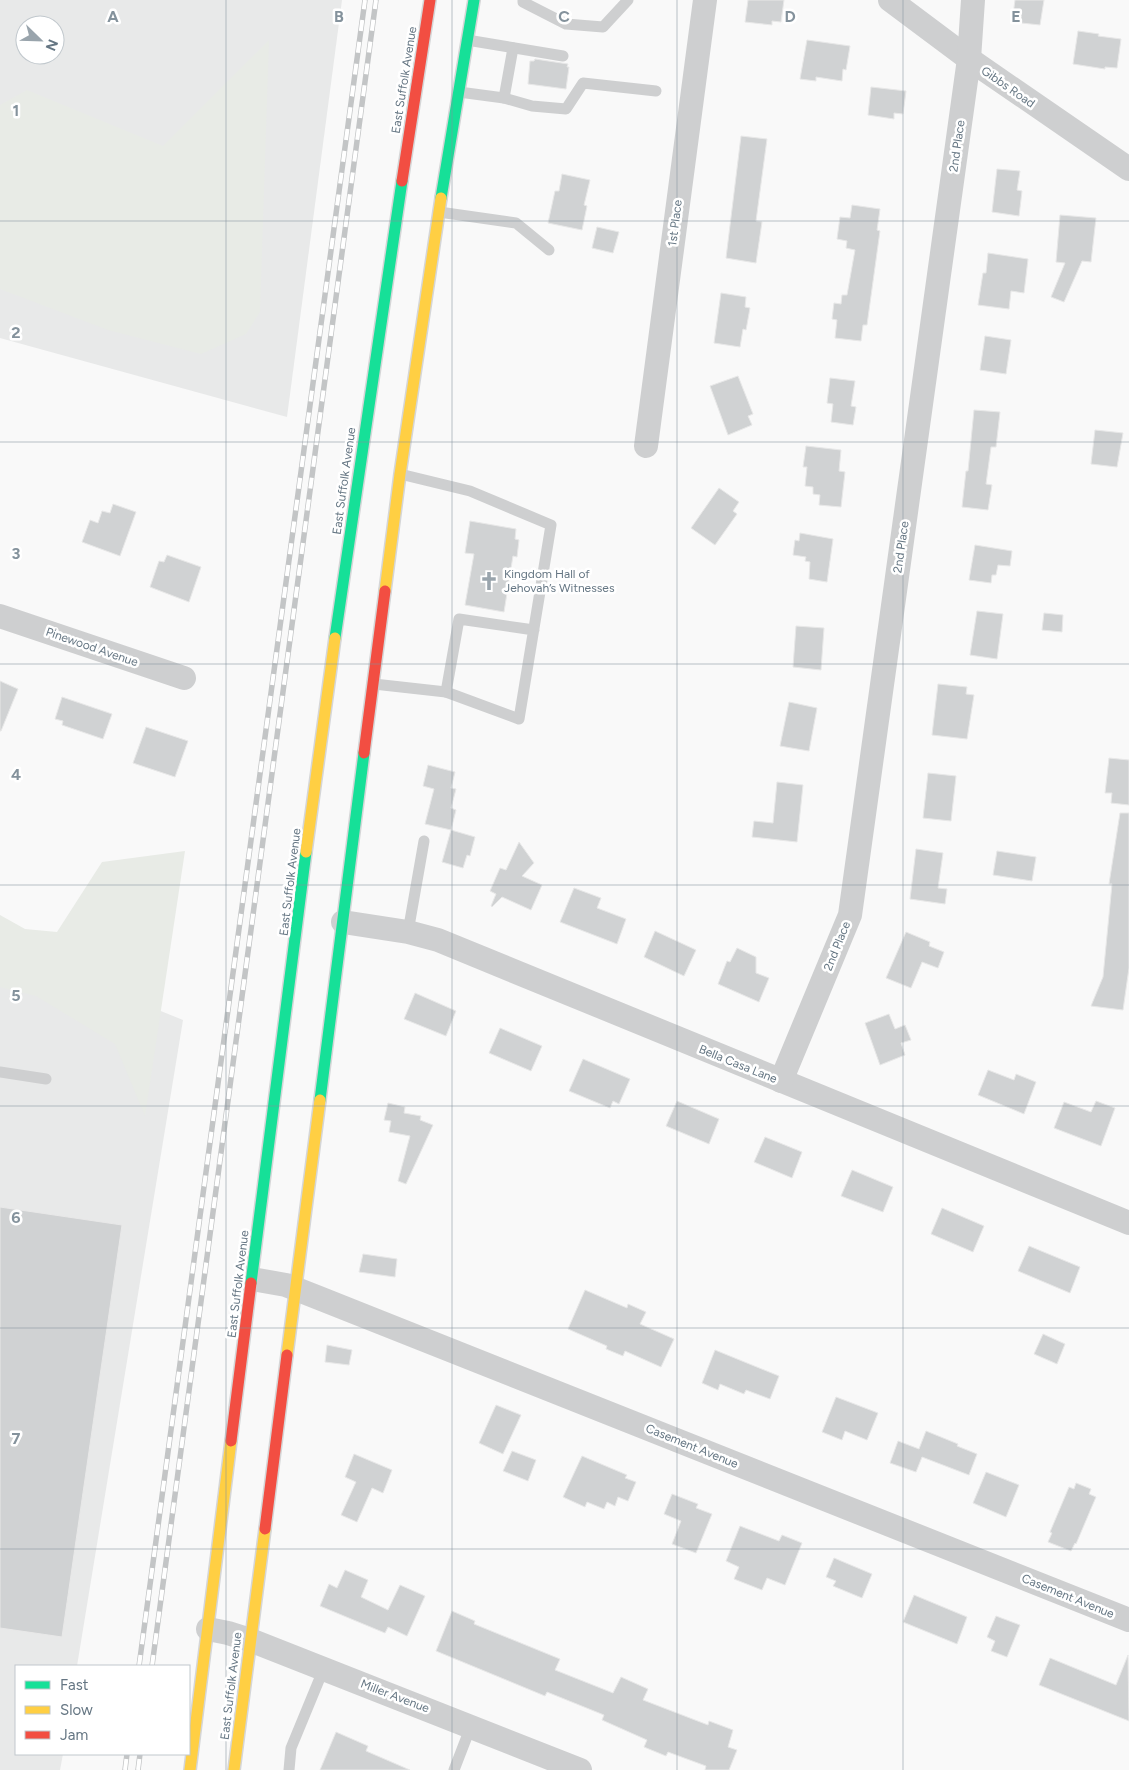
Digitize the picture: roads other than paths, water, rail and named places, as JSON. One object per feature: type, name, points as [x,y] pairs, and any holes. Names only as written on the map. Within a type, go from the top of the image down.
[{"type":"main road","name":"East Suffolk Avenue","points":[[190,1770],[329,688],[376,356],[430,0]]},
{"type":"main road","name":"East Suffolk Avenue","points":[[234,1770],[400,474],[439,212],[474,0]]},
{"type":"street","name":"1st Place","points":[[646,446],[705,0]]},
{"type":"street","name":"Gibbs Road","points":[[890,0],[969,59],[1129,170]]},
{"type":"street","name":"2nd Place","points":[[781,1081],[850,916],[969,59],[973,0]]},
{"type":"street","name":"Pinewood Avenue","points":[[0,616],[184,678]]},
{"type":"street","name":"Bella Casa Lane","points":[[343,922],[408,932],[438,940],[1128,1221]]},
{"type":"street","name":"Casement Avenue","points":[[252,1279],[296,1289],[1129,1620]]},
{"type":"street","name":"Miller Avenue","points":[[208,1629],[250,1640],[324,1668],[580,1770]]},
{"type":"lane","points":[[523,0],[523,2],[566,24],[603,27],[628,0]]},
{"type":"lane","points":[[467,40],[563,56]]},
{"type":"lane","points":[[504,98],[513,48]]},
{"type":"lane","points":[[459,92],[504,98],[532,106],[566,109],[583,82],[656,90]]},
{"type":"lane","points":[[439,212],[516,223],[549,250]]},
{"type":"lane","points":[[374,684],[446,692],[519,719],[551,525],[470,491],[400,474]]},
{"type":"lane","points":[[446,692],[459,619],[534,630]]},
{"type":"lane","points":[[408,932],[424,841]]},
{"type":"lane","points":[[0,1072],[46,1078]]},
{"type":"lane","points":[[289,1770],[291,1748],[324,1668]]},
{"type":"lane","points":[[454,1770],[471,1726]]},
{"type":"railway","points":[[139,1665],[365,0]]},
{"type":"railway","points":[[152,1665],[376,0]]},
{"type":"railway","points":[[125,1770],[127,1755]]},
{"type":"railway","points":[[138,1770],[140,1755]]},
{"type":"place","name":"Kingdom Hall of Jehovah’s Witnesses","points":[[489,581]]}]
